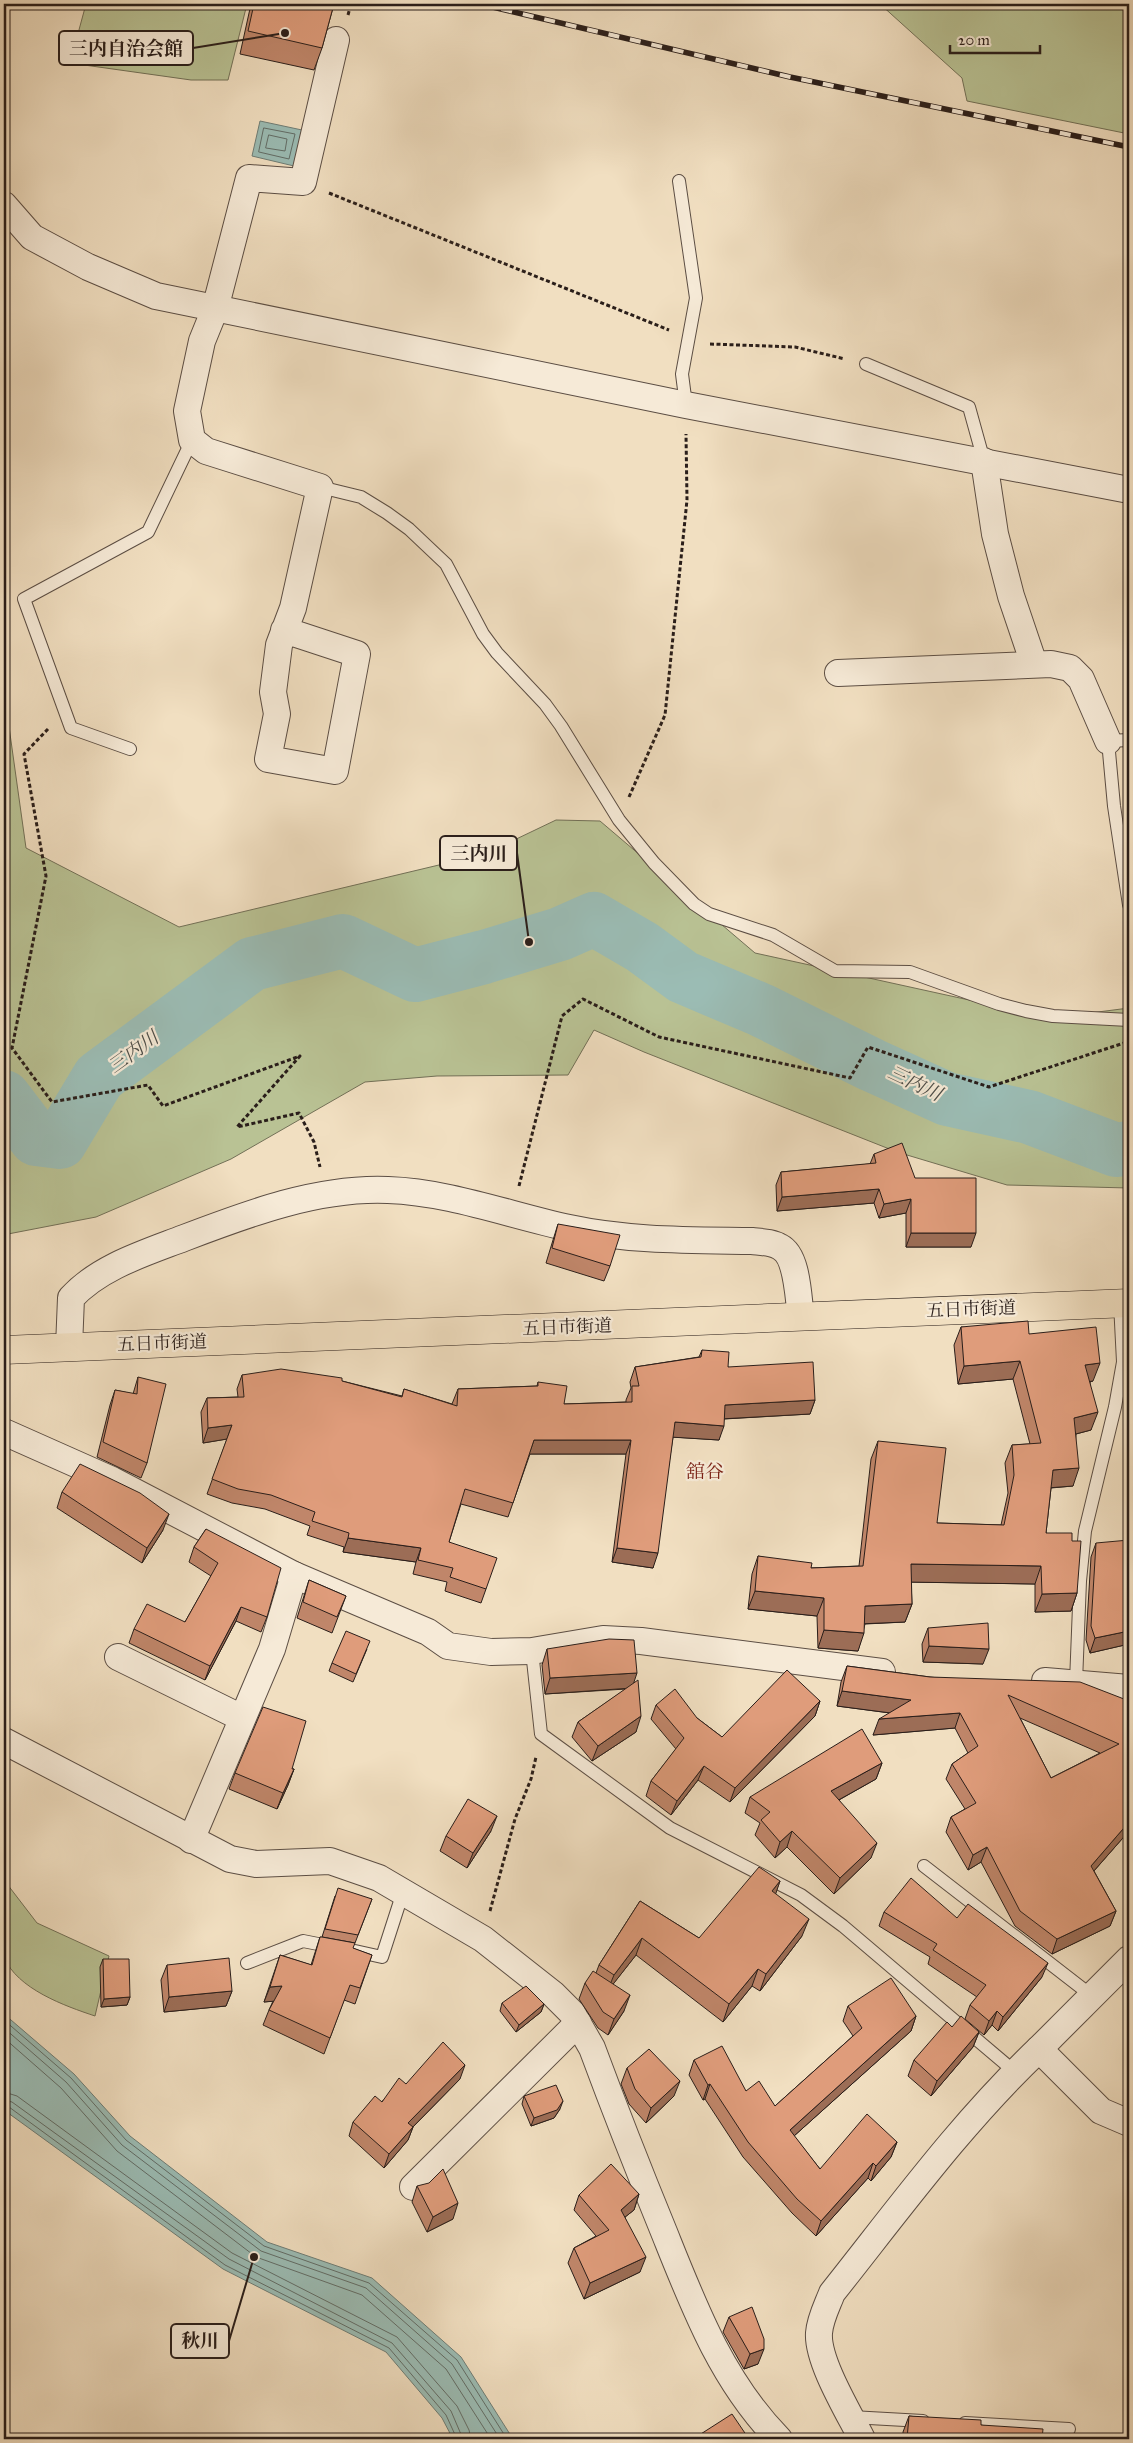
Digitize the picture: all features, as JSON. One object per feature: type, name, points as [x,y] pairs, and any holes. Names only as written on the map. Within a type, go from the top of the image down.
[{"type":"main road","name":"五日市街道","points":[[4,1350],[1125,1303]]},
{"type":"street","points":[[284,630],[357,654],[335,771],[268,759],[277,714],[273,692],[279,645],[284,630],[293,608],[320,487],[206,451],[192,440],[187,411],[202,341],[216,309],[249,178],[303,182],[336,40]]},
{"type":"street","points":[[4,206],[32,237],[88,267],[156,296],[686,405],[1129,490]]},
{"type":"street","points":[[984,461],[995,534],[1011,596],[1034,664]]},
{"type":"street","points":[[838,673],[1034,664],[1051,664],[1070,668],[1081,679],[1119,740]]},
{"type":"street","points":[[69,1347],[71,1298],[82,1286],[97,1276],[150,1251],[258,1213],[326,1195],[387,1190],[413,1192],[568,1228],[620,1237],[752,1241],[774,1244],[786,1251],[792,1263],[796,1276],[800,1317]]},
{"type":"street","points":[[4,1432],[112,1480],[294,1575],[428,1632],[448,1646],[491,1652],[532,1652],[604,1639],[906,1675]]},
{"type":"street","points":[[191,1840],[272,1649],[294,1575]]},
{"type":"street","points":[[118,1658],[242,1718]]},
{"type":"street","points":[[1018,1680],[1076,1682],[1129,1688]]},
{"type":"street","points":[[4,1741],[230,1860],[256,1864],[330,1861],[379,1878],[483,1938],[553,1994],[572,2013],[592,2048],[684,2282],[714,2349],[734,2385],[758,2417],[779,2439]]},
{"type":"street","points":[[856,2428],[826,2366],[819,2334],[824,2310],[832,2293],[957,2135],[1015,2072],[1129,1959]]},
{"type":"street","points":[[413,2187],[578,2023]]},
{"type":"street","points":[[1039,2050],[1101,2111],[1129,2123]]},
{"type":"lane","points":[[679,181],[696,298],[682,374],[686,405]]},
{"type":"lane","points":[[866,364],[969,407],[984,461]]},
{"type":"lane","points":[[130,749],[70,728],[66,711],[24,599],[148,532],[192,440]]},
{"type":"lane","points":[[320,487],[362,497],[409,529],[446,564],[483,634],[497,653],[545,704],[561,726],[619,820],[654,863],[694,904],[710,914],[773,935],[835,971],[910,972],[999,1004],[1026,1011],[1053,1016],[1129,1020]]},
{"type":"lane","points":[[1119,740],[1114,806],[1129,905]]},
{"type":"lane","points":[[1076,1682],[1080,1581],[1085,1532],[1115,1407],[1123,1362],[1125,1303]]},
{"type":"lane","points":[[532,1652],[541,1734],[670,1828],[802,1895],[843,1926],[1015,2072]]},
{"type":"lane","points":[[924,1866],[1092,1996]]},
{"type":"lane","points":[[247,1963],[303,1941],[382,1957],[404,1892]]},
{"type":"lane","points":[[856,2428],[945,2422],[1069,2429]]},
{"type":"path","points":[[303,182],[702,343],[796,347],[866,364]]},
{"type":"path","points":[[619,820],[665,715],[687,500],[686,405]]},
{"type":"path","points":[[66,711],[24,754],[46,876],[12,1048],[52,1102],[148,1085],[163,1106],[300,1056],[237,1127],[299,1114],[314,1142],[326,1195]]},
{"type":"path","points":[[512,1214],[562,1016],[583,999],[659,1036],[850,1078],[868,1046],[989,1087],[1129,1042]]},
{"type":"path","points":[[483,1938],[515,1819],[531,1779],[541,1734]]},
{"type":"green space","points":[[86,4],[167,4],[180,7],[182,4],[247,4],[228,80],[191,80],[70,63]]},
{"type":"green space","points":[[880,4],[1129,4],[1129,134],[967,101],[962,78]]},
{"type":"green space","points":[[4,691],[26,848],[179,927],[485,854],[556,820],[600,821],[755,953],[1051,1018],[1129,1008],[1129,1188],[1007,1185],[897,1152],[644,1052],[594,1030],[568,1075],[437,1076],[365,1082],[231,1159],[96,1217],[8,1234],[4,1232]]},
{"type":"green space","points":[[4,1880],[37,1923],[109,1956],[95,2016],[43,1995],[19,1978],[10,1968],[3,1952]]},
{"type":"water","points":[[260,121],[302,130],[294,166],[252,156]]},
{"type":"water","points":[[4,2014],[74,2074],[130,2136],[267,2242],[372,2278],[461,2357],[513,2439],[453,2439],[442,2418],[386,2352],[223,2269],[4,2110]]},
{"type":"building","points":[[254,4],[334,4],[322,48],[248,31]]},
{"type":"building","points":[[902,1143],[915,1178],[976,1178],[976,1233],[911,1233],[911,1199],[884,1204],[879,1189],[782,1197],[781,1172],[876,1163],[874,1154]]},
{"type":"building","points":[[558,1224],[620,1235],[610,1266],[552,1248]]},
{"type":"building","points":[[1028,1321],[1029,1334],[1096,1327],[1100,1363],[1085,1365],[1098,1412],[1074,1418],[1079,1468],[1053,1470],[1046,1533],[1072,1533],[1072,1541],[1081,1541],[1077,1593],[1042,1594],[1041,1566],[911,1564],[912,1604],[865,1606],[864,1633],[824,1630],[824,1598],[755,1591],[758,1556],[812,1563],[811,1568],[863,1566],[878,1441],[946,1448],[937,1523],[1004,1525],[1014,1475],[1012,1445],[1041,1443],[1020,1361],[964,1366],[961,1327]]},
{"type":"building","points":[[702,1350],[729,1352],[728,1367],[813,1362],[815,1400],[725,1405],[724,1426],[675,1422],[658,1553],[617,1548],[631,1440],[534,1440],[513,1503],[465,1489],[449,1542],[497,1558],[486,1589],[450,1577],[453,1568],[418,1560],[421,1548],[348,1538],[349,1533],[312,1521],[315,1512],[271,1495],[238,1489],[212,1479],[232,1425],[208,1428],[207,1398],[244,1397],[242,1375],[281,1369],[342,1378],[342,1381],[402,1397],[404,1389],[457,1406],[458,1389],[538,1386],[538,1382],[567,1386],[564,1404],[632,1402],[632,1386],[639,1386],[635,1367],[701,1357]]},
{"type":"building","points":[[138,1377],[166,1384],[147,1463],[103,1442],[115,1390],[137,1394]]},
{"type":"building","points":[[80,1464],[140,1493],[169,1514],[147,1548],[62,1492]]},
{"type":"building","points":[[206,1529],[281,1568],[267,1617],[241,1607],[210,1666],[134,1629],[147,1604],[185,1622],[218,1563],[194,1547]]},
{"type":"building","points":[[1129,1540],[1129,1631],[1095,1638],[1091,1626],[1096,1543]]},
{"type":"building","points":[[309,1580],[346,1596],[337,1617],[303,1602]]},
{"type":"building","points":[[988,1623],[989,1649],[929,1646],[928,1628]]},
{"type":"building","points":[[346,1631],[370,1641],[356,1674],[332,1663]]},
{"type":"building","points":[[609,1639],[634,1640],[637,1673],[550,1678],[547,1649]]},
{"type":"building","points":[[847,1666],[930,1677],[1080,1682],[1124,1699],[1129,1691],[1129,1822],[1091,1866],[1116,1911],[1057,1939],[1020,1911],[987,1847],[973,1855],[951,1817],[976,1803],[952,1764],[978,1746],[960,1713],[879,1719],[911,1700],[842,1691]],"holes":[[[1008,1695],[1119,1744],[1051,1778]]]},
{"type":"building","points":[[787,1670],[820,1701],[735,1788],[704,1766],[677,1801],[651,1781],[684,1738],[656,1705],[675,1689],[697,1718],[722,1737]]},
{"type":"building","points":[[638,1680],[641,1716],[598,1746],[578,1722]]},
{"type":"building","points":[[263,1707],[306,1721],[292,1769],[294,1769],[283,1793],[235,1773]]},
{"type":"building","points":[[862,1729],[882,1763],[831,1791],[877,1843],[840,1878],[792,1831],[780,1842],[761,1820],[770,1812],[750,1797]]},
{"type":"building","points":[[468,1799],[497,1816],[473,1853],[446,1836]]},
{"type":"building","points":[[759,1867],[780,1881],[772,1891],[809,1919],[766,1974],[758,1969],[729,2004],[642,1938],[614,1975],[599,1965],[640,1901],[699,1938]]},
{"type":"building","points":[[911,1878],[957,1918],[968,1904],[1048,1963],[1003,2017],[997,2011],[989,2021],[970,2005],[986,1985],[933,1950],[937,1944],[884,1912]]},
{"type":"building","points":[[338,1888],[372,1899],[358,1935],[325,1929]]},
{"type":"building","points":[[320,1937],[355,1943],[353,1948],[372,1955],[360,1988],[350,1985],[330,2038],[269,2010],[282,1986],[270,1987],[280,1955],[312,1965]]},
{"type":"building","points":[[229,1958],[232,1991],[169,1997],[167,1965]]},
{"type":"building","points":[[103,1959],[129,1959],[130,1997],[104,1999]]},
{"type":"building","points":[[593,1971],[630,1995],[614,2019],[603,2012],[585,1983]]},
{"type":"building","points":[[891,1978],[916,2016],[790,2130],[820,2169],[867,2114],[897,2142],[876,2166],[873,2163],[821,2221],[797,2199],[748,2142],[710,2084],[708,2085],[694,2060],[722,2046],[746,2091],[759,2081],[775,2106],[862,2028],[848,2006]]},
{"type":"building","points":[[526,1986],[544,2004],[519,2025],[502,2003]]},
{"type":"building","points":[[961,2016],[979,2032],[937,2081],[914,2060],[947,2022],[952,2027]]},
{"type":"building","points":[[443,2042],[465,2065],[408,2123],[413,2127],[389,2154],[353,2122],[375,2096],[382,2102],[399,2078],[406,2084]]},
{"type":"building","points":[[649,2049],[680,2081],[651,2108],[635,2089],[627,2068]]},
{"type":"building","points":[[556,2085],[563,2101],[557,2110],[534,2118],[524,2096]]},
{"type":"building","points":[[611,2164],[639,2194],[621,2210],[646,2257],[590,2283],[574,2248],[609,2230],[579,2195]]},
{"type":"building","points":[[443,2169],[458,2203],[433,2217],[417,2186],[429,2183]]},
{"type":"building","points":[[752,2307],[764,2339],[764,2349],[750,2354],[729,2317]]},
{"type":"building","points":[[732,2414],[749,2439],[693,2439]]},
{"type":"building","points":[[909,2416],[981,2420],[981,2425],[1043,2429],[1042,2439],[907,2439]]},
{"type":"waterway","name":"三内川","points":[[4,1097],[36,1139],[60,1142],[99,1077],[252,964],[343,941],[415,975],[560,934],[594,919],[642,947],[683,977],[761,1010],[872,1065],[947,1099],[1029,1117],[1116,1150],[1129,1148]]},
{"type":"railway","points":[[480,4],[790,77],[1129,147]]},
{"type":"place","name":"三内自治会館","points":[[285,33]]},
{"type":"place","name":"三内川","points":[[529,942]]},
{"type":"place","name":"秋川","points":[[254,2257]]},
{"type":"district","name":"舘谷","points":[[705,1471]]}]
